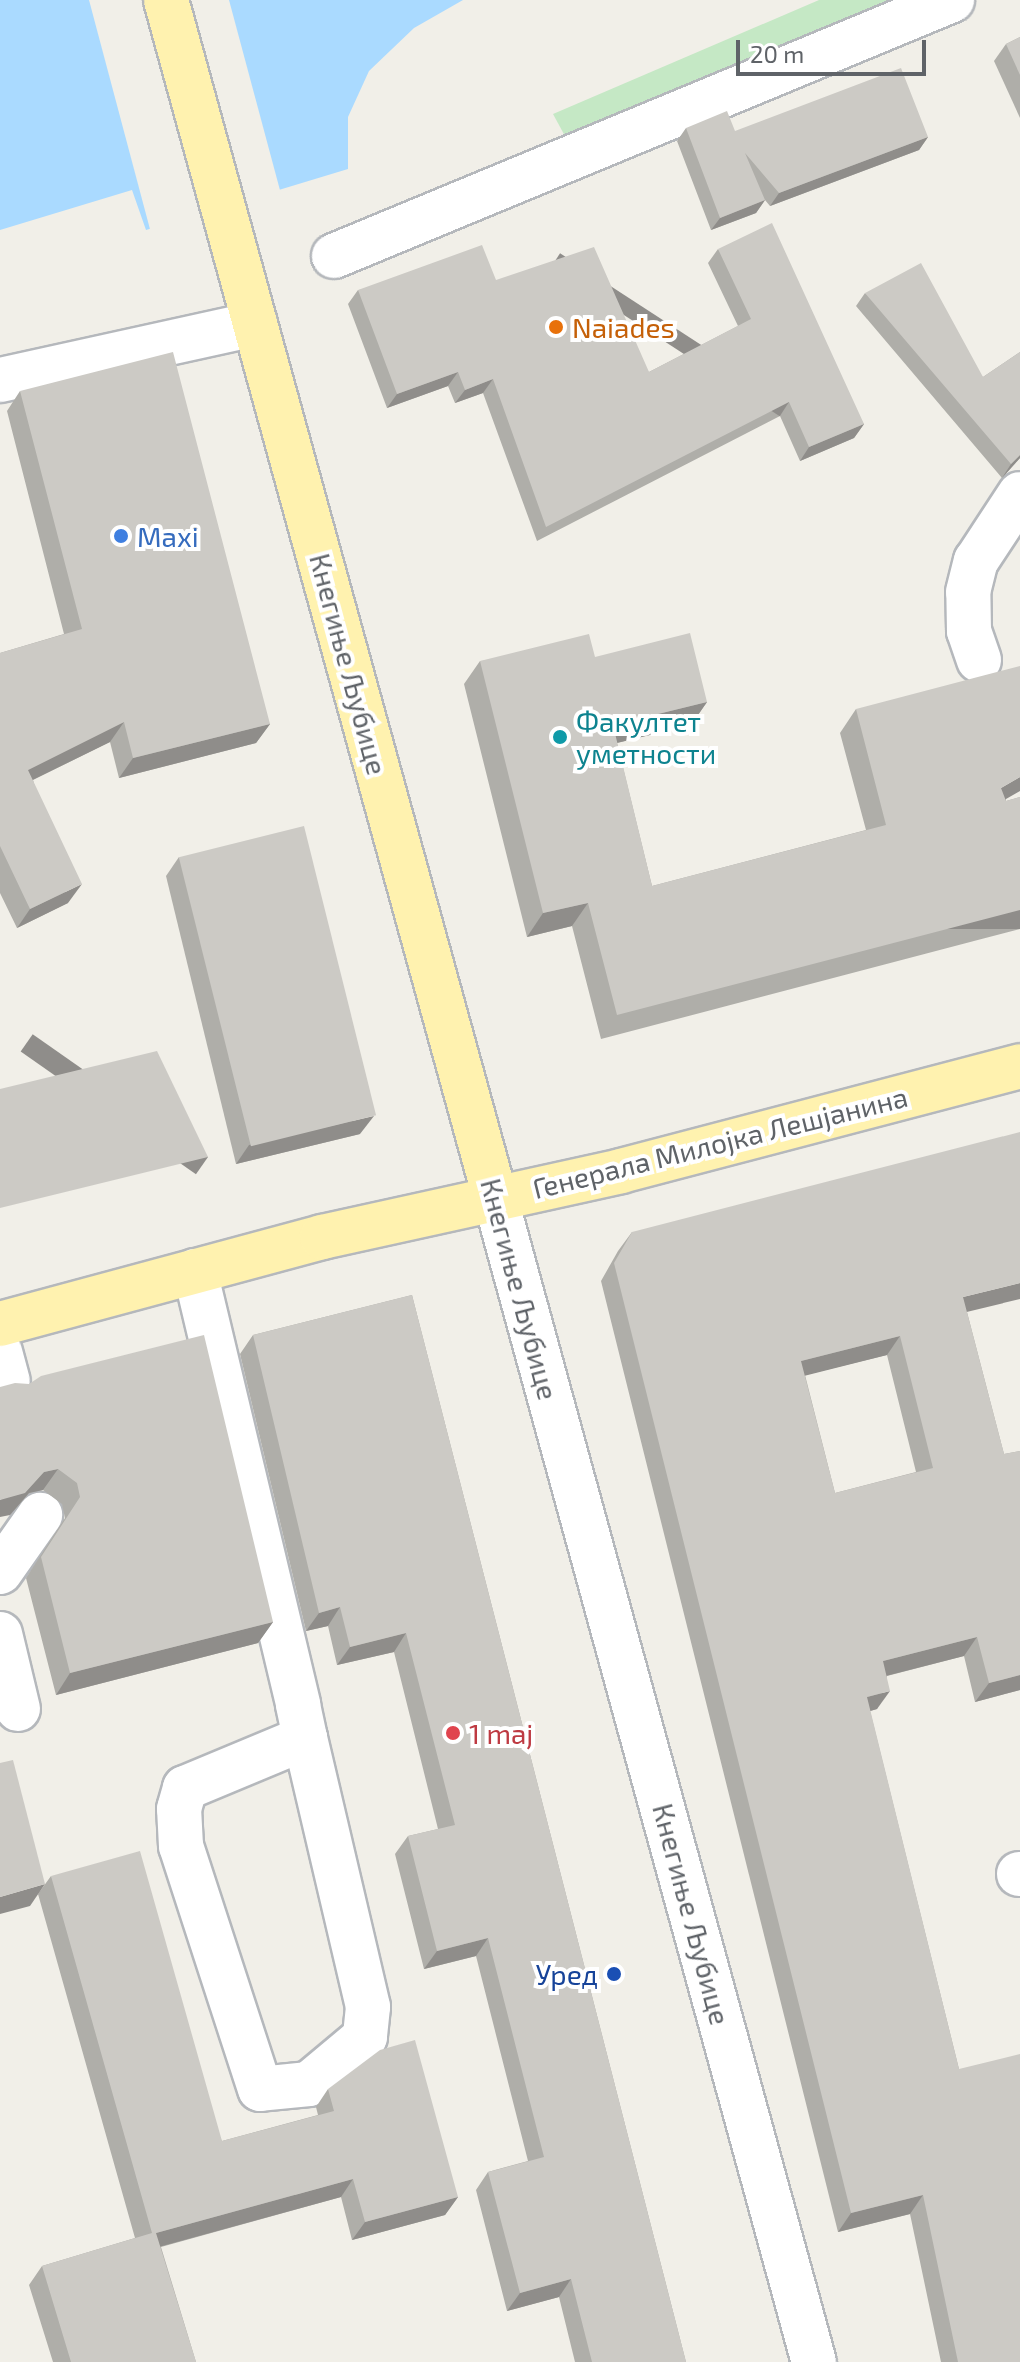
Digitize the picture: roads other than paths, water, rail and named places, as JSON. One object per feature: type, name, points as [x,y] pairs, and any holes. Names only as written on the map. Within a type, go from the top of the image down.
[{"type":"main road","name":"Кнегиње Љубице","points":[[166,0],[495,1197]]},
{"type":"main road","name":"Генерала Милојка Лешјанина","points":[[0,1324],[195,1271],[495,1197],[661,1161],[1020,1066]]},
{"type":"street","points":[[334,256],[952,0]]},
{"type":"street","points":[[0,380],[255,324]]},
{"type":"street","points":[[979,660],[969,631],[968,592],[976,561],[1020,494]]},
{"type":"street","name":"Кнегиње Љубице","points":[[495,1197],[814,2362]]},
{"type":"street","points":[[195,1271],[305,1738],[368,2007],[365,2037],[309,2084],[260,2089],[181,1846],[179,1809],[185,1788],[305,1738]]},
{"type":"street","points":[[0,1572],[40,1515]]},
{"type":"street","points":[[0,1634],[18,1709]]},
{"type":"water","points":[[0,0],[463,0],[414,28],[369,71],[348,117],[348,169],[146,230],[132,190],[0,230]]},
{"type":"place","name":"Naiades","points":[[556,327]]},
{"type":"place","name":"Maxi","points":[[121,536]]},
{"type":"place","name":"Факултет уметности","points":[[560,737]]},
{"type":"place","name":"1 maj","points":[[453,1733]]},
{"type":"place","name":"Уред","points":[[614,1974]]}]
